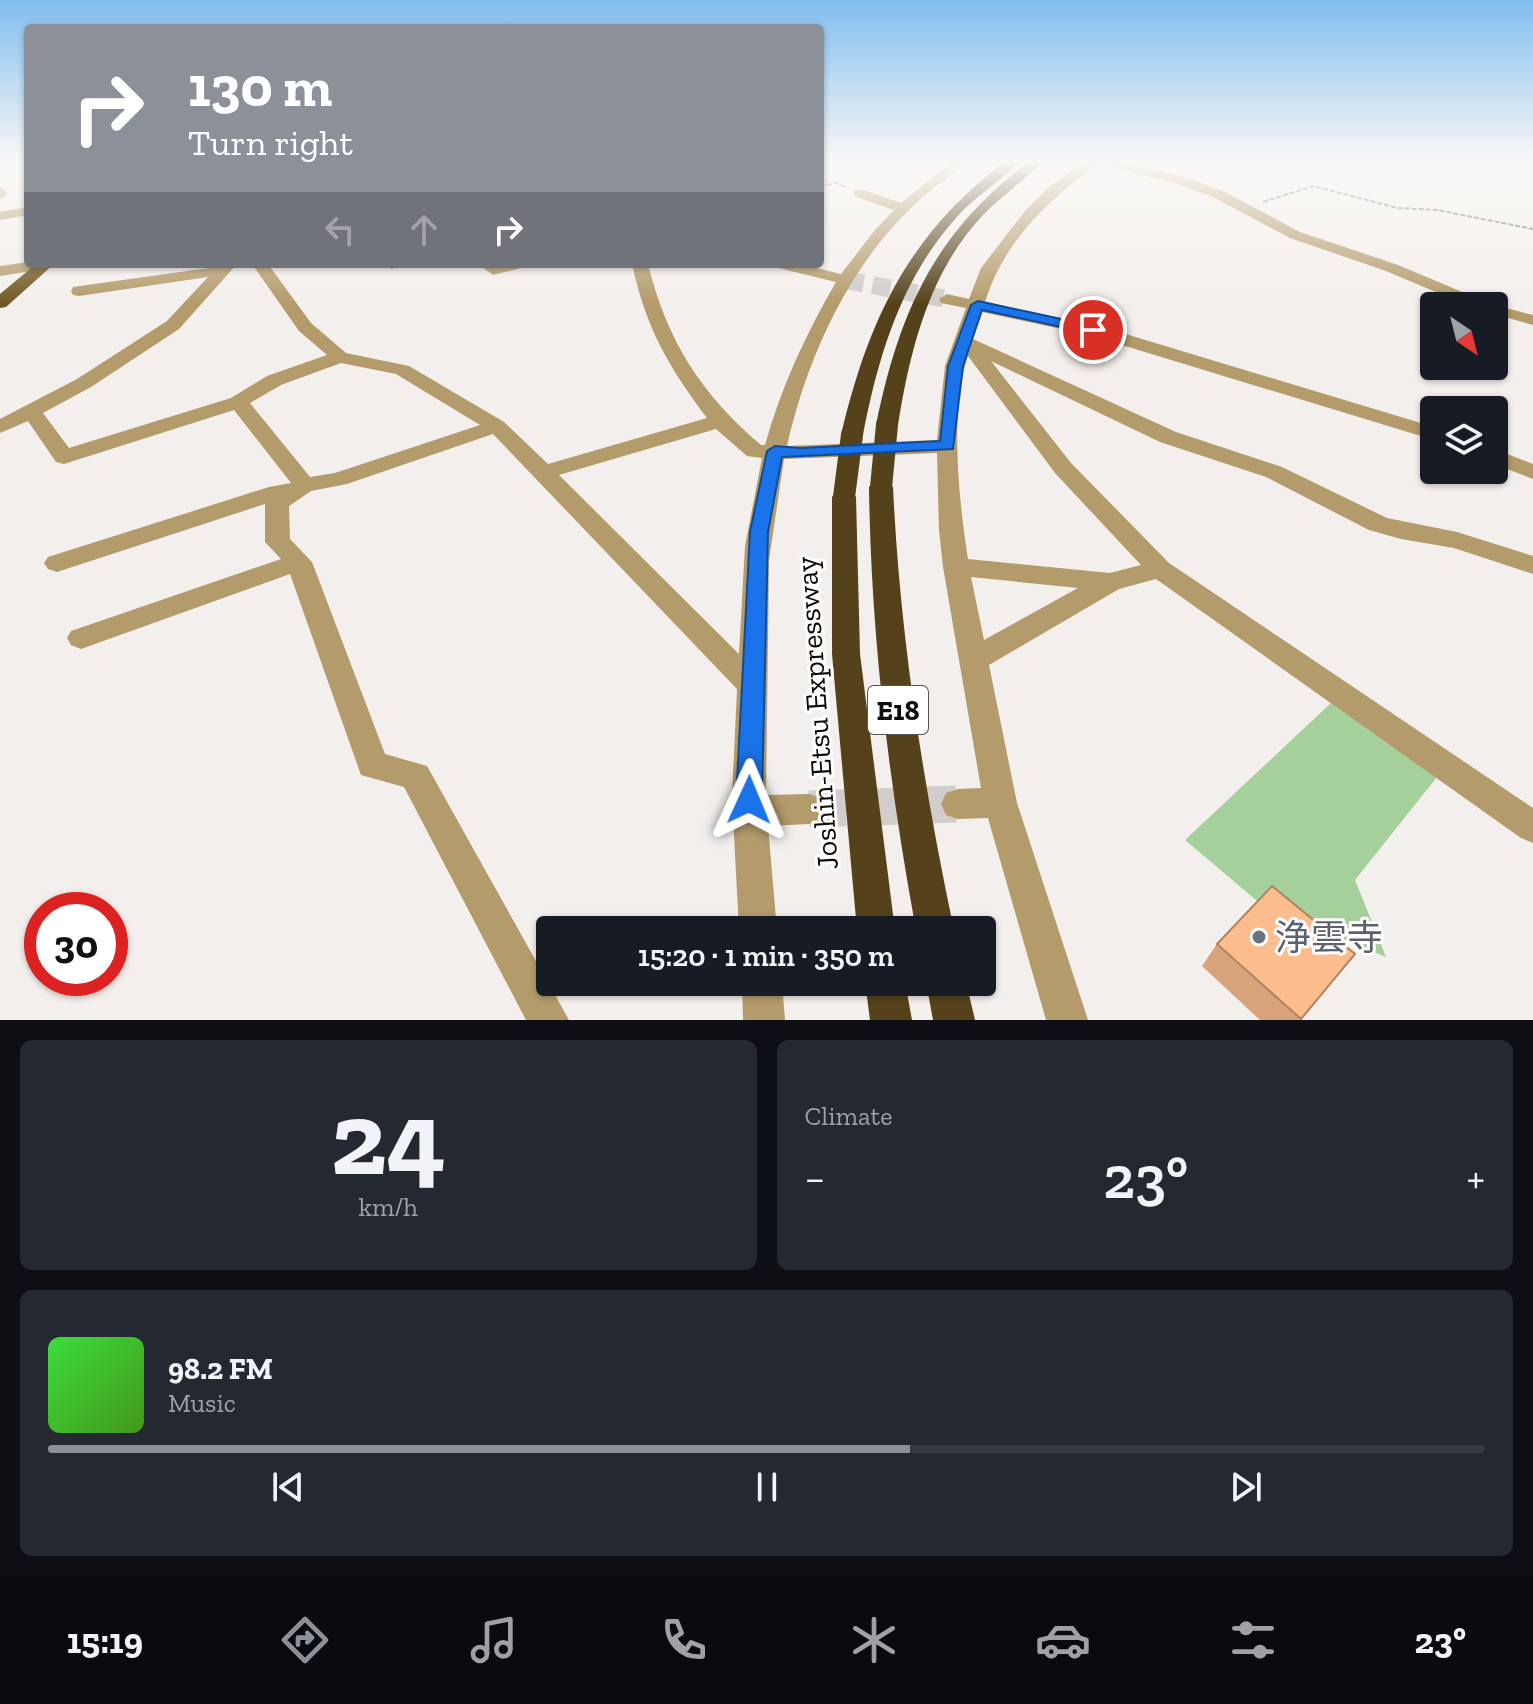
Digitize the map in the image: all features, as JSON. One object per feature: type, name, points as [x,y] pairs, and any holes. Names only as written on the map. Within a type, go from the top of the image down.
[{"type":"highway","name":"Joshin-Etsu Expressway","points":[[874,916],[846,654],[844,497],[852,435],[870,354],[913,261],[957,209]]},
{"type":"highway","name":"E18","points":[[932,916],[890,657],[882,565],[881,487],[887,425],[901,352],[923,292],[937,265],[953,240],[980,209]]},
{"type":"highway","points":[[887,996],[891,1020]]},
{"type":"highway","points":[[949,996],[954,1020]]},
{"type":"main road","points":[[0,283],[24,264]]},
{"type":"main road","points":[[0,303],[41,268]]},
{"type":"street","points":[[757,916],[750,811],[752,685],[759,532],[775,451],[807,350],[834,293],[904,209]]},
{"type":"street","points":[[1035,209],[987,271],[955,366],[948,446],[956,567],[1000,803],[1067,1020]]},
{"type":"street","points":[[1248,209],[1295,235],[1392,268],[1450,292]]},
{"type":"street","points":[[0,216],[24,212]]},
{"type":"street","points":[[0,231],[24,228]]},
{"type":"street","points":[[0,271],[24,264]]},
{"type":"street","points":[[79,291],[220,268]]},
{"type":"street","points":[[0,427],[84,383],[173,325],[225,268]]},
{"type":"street","points":[[263,268],[305,327],[340,357],[402,370],[497,426],[752,685]]},
{"type":"street","points":[[641,268],[650,307],[684,374],[720,421],[755,451],[801,453],[948,446]]},
{"type":"street","points":[[796,268],[846,280]]},
{"type":"street","points":[[947,299],[1093,330],[1420,430]]},
{"type":"street","points":[[1508,313],[1533,320]]},
{"type":"street","points":[[965,340],[1168,437],[1274,472],[1378,524],[1457,540],[1533,565]]},
{"type":"street","points":[[965,340],[1063,468],[1160,569],[1533,827]]},
{"type":"street","points":[[32,412],[64,457],[238,402],[248,393],[282,377],[340,357]]},
{"type":"street","points":[[238,402],[298,489]]},
{"type":"street","points":[[545,472],[720,421]]},
{"type":"street","points":[[57,563],[277,492],[339,479],[497,426]]},
{"type":"street","points":[[1508,460],[1529,465]]},
{"type":"street","points":[[298,489],[277,503],[278,542],[299,562],[373,765],[415,776],[548,1020]]},
{"type":"street","points":[[81,638],[299,562]]},
{"type":"street","points":[[956,567],[1110,582]]},
{"type":"street","points":[[973,660],[1110,582],[1160,569]]},
{"type":"street","points":[[958,804],[1000,803]]},
{"type":"street","points":[[750,811],[809,809]]},
{"type":"street","points":[[763,996],[764,1020]]},
{"type":"path","points":[[1410,209],[1437,210],[1533,229]]},
{"type":"green space","points":[[1331,703],[1437,777],[1355,880],[1386,957],[1262,905],[1185,840]]},
{"type":"building","name":"浄雲寺","points":[[1272,886],[1355,954],[1301,1019],[1217,944]]},
{"type":"tunnel","points":[[846,280],[947,299]]},
{"type":"tunnel","points":[[809,809],[958,804]]},
{"type":"place","name":"浄雲寺","points":[[1259,937]]},
{"type":"route","points":[[749,800],[759,532],[775,451],[801,453],[948,446],[955,366],[978,305],[1093,330]]}]
